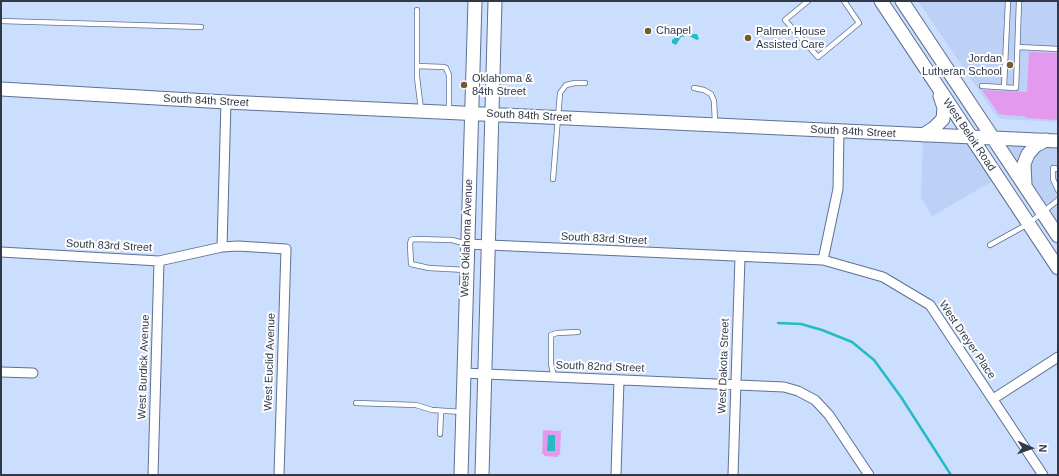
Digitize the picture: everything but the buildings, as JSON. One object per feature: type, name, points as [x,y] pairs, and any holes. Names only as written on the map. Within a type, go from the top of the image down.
[{"type":"main road","name":"West Oklahoma Avenue","points":[[461,475],[474,1]]},
{"type":"main road","name":"West Oklahoma Avenue","points":[[482,475],[495,1]]},
{"type":"main road","name":"West Beloit Road","points":[[881,1],[1058,268]]},
{"type":"main road","name":"West Beloit Road","points":[[902,1],[1058,236]]},
{"type":"main road","points":[[923,135],[934,128],[943,117],[943,103],[937,87]]},
{"type":"main road","name":"South 84th Street","points":[[1,89],[226,102],[421,110],[1052,141]]},
{"type":"main road","points":[[1025,187],[1024,164],[1028,154],[1035,146],[1052,141]]},
{"type":"street","points":[[222,246],[226,102]]},
{"type":"street","points":[[823,260],[838,189],[839,131]]},
{"type":"street","name":"South 83rd Street","points":[[467,244],[740,257]]},
{"type":"street","name":"South 83rd Street","points":[[1,252],[159,261],[222,246],[286,250]]},
{"type":"street","name":"West Euclid Avenue","points":[[279,475],[286,250]]},
{"type":"street","name":"West Dreyer Place","points":[[740,257],[823,260],[883,277],[930,305],[1043,475]]},
{"type":"street","name":"West Dakota Street","points":[[733,475],[740,257]]},
{"type":"street","name":"West Burdick Avenue","points":[[153,475],[159,261]]},
{"type":"street","points":[[993,399],[1058,357]]},
{"type":"street","points":[[1,372],[33,373]]},
{"type":"street","name":"South 82nd Street","points":[[463,373],[784,387],[798,391],[815,400],[829,415],[869,475]]},
{"type":"street","points":[[616,475],[619,380]]},
{"type":"lane","points":[[808,1],[785,20],[818,57],[859,23],[844,1]]},
{"type":"lane","points":[[1004,87],[1008,1]]},
{"type":"lane","points":[[982,86],[1016,88],[1019,1]]},
{"type":"lane","points":[[417,10],[417,78],[421,110]]},
{"type":"lane","points":[[1,21],[201,28]]},
{"type":"lane","points":[[1018,47],[1058,49]]},
{"type":"lane","points":[[417,66],[446,68],[448,75],[449,112]]},
{"type":"lane","points":[[553,179],[560,94],[566,85],[584,83]]},
{"type":"lane","points":[[694,88],[704,90],[711,94],[714,101],[715,125]]},
{"type":"lane","points":[[1058,169],[1053,168],[1053,179],[1058,190]]},
{"type":"lane","points":[[990,245],[1028,224],[1058,200]]},
{"type":"lane","points":[[466,270],[429,268],[411,264],[410,244],[411,240],[414,239],[452,240],[467,244]]},
{"type":"lane","points":[[554,377],[551,364],[551,335],[556,333],[578,332]]},
{"type":"lane","points":[[356,403],[416,406],[432,410],[462,412]]},
{"type":"lane","points":[[440,434],[441,411]]},
{"type":"shaded area","name":"Jordan Lutheran School","points":[[918,1],[1058,1],[1058,122],[1004,119],[997,117]]},
{"type":"shaded area","points":[[697,34],[699,39],[697,40],[686,36],[681,37],[676,45],[672,43],[672,40],[676,37]]},
{"type":"shaded area","points":[[1029,52],[1058,53],[1058,120],[1025,118],[1025,116],[999,114],[982,90],[1027,92]]},
{"type":"shaded area","points":[[923,135],[970,137],[998,178],[932,216],[921,198]]},
{"type":"shaded area","points":[[992,138],[1058,141],[1058,219],[1049,223]]},
{"type":"shaded area","points":[[543,430],[561,431],[560,455],[558,455],[558,457],[544,456],[544,454],[542,454]]},
{"type":"shaded area","points":[[548,435],[555,435],[555,451],[547,451]]},
{"type":"waterway","points":[[778,323],[801,324],[822,330],[852,342],[874,360],[901,397],[951,475]]},
{"type":"place","name":"Chapel","points":[[648,31]]},
{"type":"place","name":"Palmer House Assisted Care","points":[[748,38]]},
{"type":"place","name":"Jordan Lutheran School","points":[[1010,65]]},
{"type":"place","name":"Oklahoma & 84th Street","points":[[464,85]]}]
